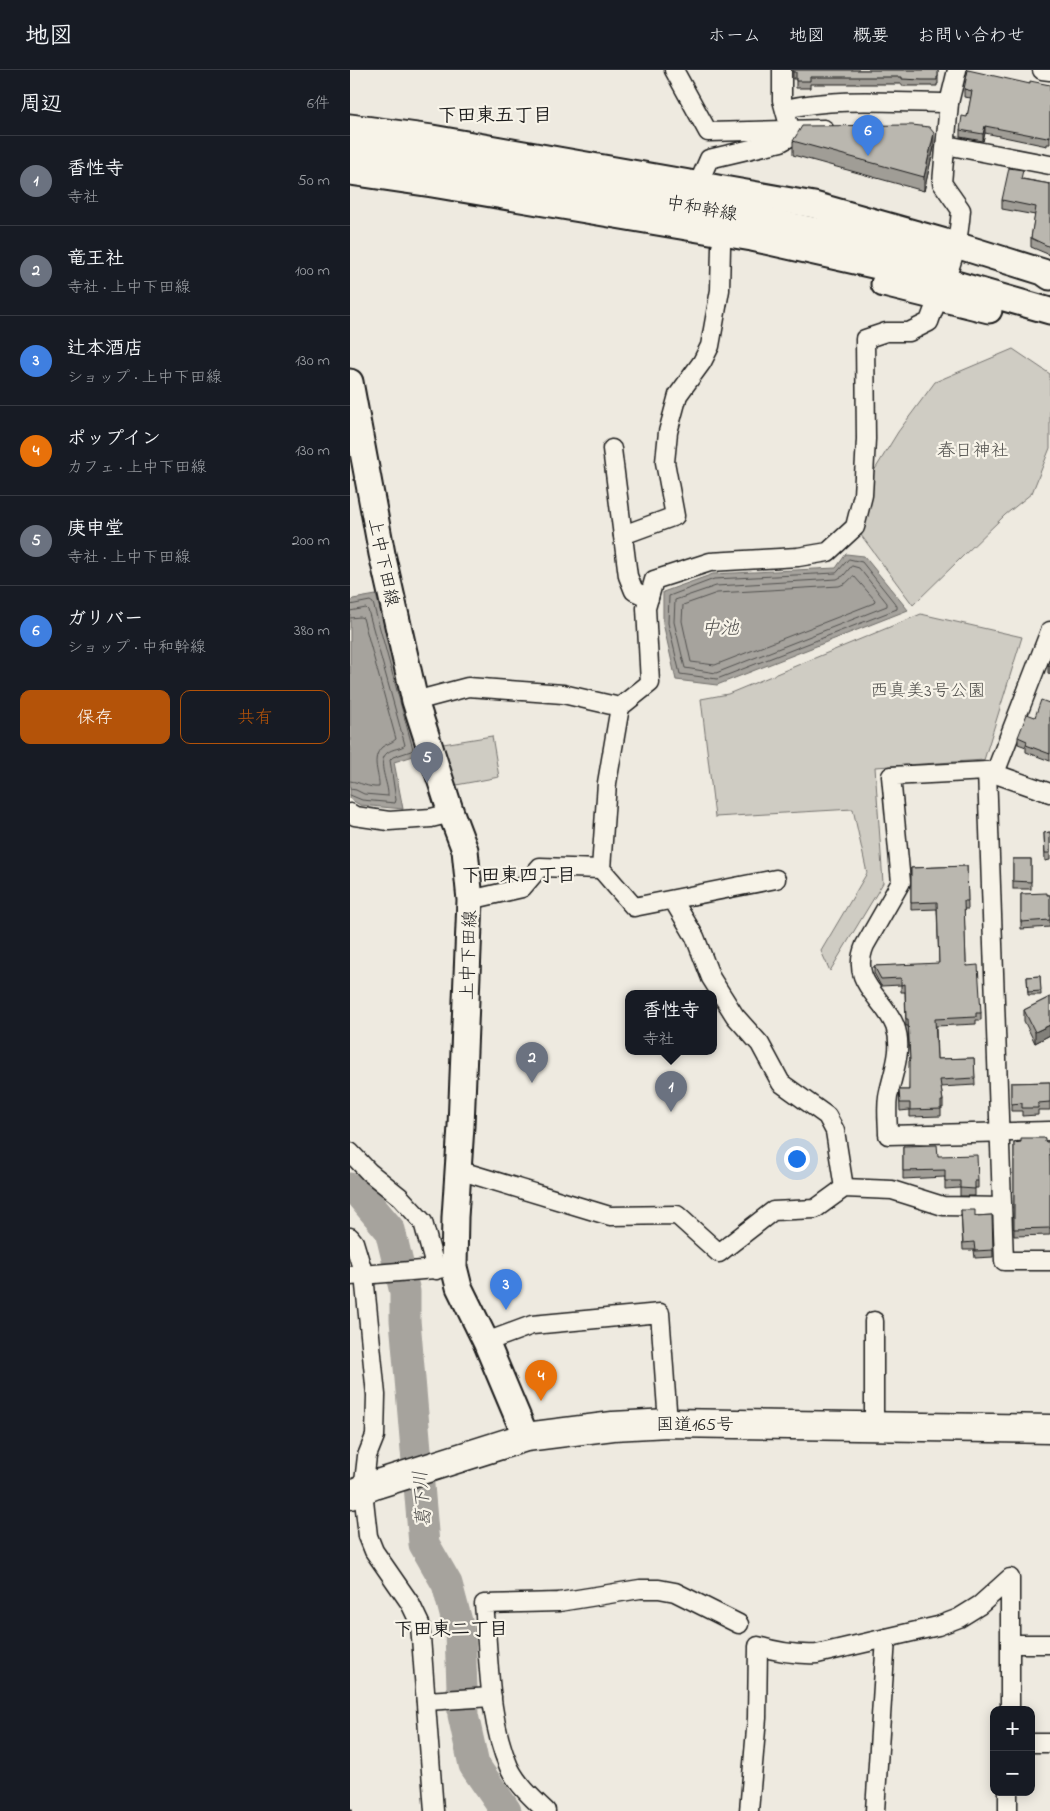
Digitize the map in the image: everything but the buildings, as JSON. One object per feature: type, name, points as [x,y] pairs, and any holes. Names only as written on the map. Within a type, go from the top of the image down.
[{"type":"highway","name":"国道165号","points":[[362,1490],[526,1437],[603,1427],[668,1423],[1050,1429]]},
{"type":"main road","points":[[350,128],[432,138],[814,205],[948,271],[1033,320],[1050,321]]},
{"type":"main road","name":"中和幹線","points":[[350,150],[436,161],[753,227],[948,271],[1050,289]]},
{"type":"main road","name":"中和幹線","points":[[350,172],[753,227]]},
{"type":"main road","points":[[350,184],[721,247],[837,271],[1043,272],[1050,277]]},
{"type":"main road","name":"中和幹線","points":[[948,271],[1050,311]]},
{"type":"main road","name":"上中下田線","points":[[350,382],[356,450],[382,554],[415,701],[451,813],[465,850],[470,900],[458,1170],[455,1217],[445,1268],[458,1287],[486,1342],[526,1437]]},
{"type":"street","points":[[674,70],[708,132],[837,129]]},
{"type":"street","points":[[698,184],[709,159],[781,142],[790,137],[790,129],[782,100],[782,70]]},
{"type":"street","points":[[776,879],[634,907],[601,869],[607,783],[620,707],[650,683],[646,608],[654,580],[710,562],[798,557],[828,552],[855,527],[863,495],[865,458],[867,417],[864,368],[865,339],[886,332],[909,332],[930,322],[948,271],[961,210],[942,183],[941,136],[957,70]]},
{"type":"street","points":[[1042,70],[1050,71]]},
{"type":"street","points":[[785,109],[804,105],[852,103],[949,103]]},
{"type":"street","points":[[941,136],[1050,164]]},
{"type":"street","points":[[623,535],[674,516],[665,462],[668,432],[678,395],[702,362],[710,346],[720,290],[721,247]]},
{"type":"street","points":[[612,449],[628,576],[634,591],[649,598]]},
{"type":"street","points":[[1050,631],[991,772],[1004,1261],[1050,1261]]},
{"type":"street","points":[[415,701],[468,687],[563,694],[620,707]]},
{"type":"street","points":[[1050,793],[991,772],[891,776],[901,882],[861,955],[862,977],[890,1015],[898,1040],[898,1052],[888,1100],[888,1135],[1050,1131]]},
{"type":"street","points":[[350,813],[355,816],[389,821],[431,818],[451,813]]},
{"type":"street","points":[[470,900],[522,888],[540,867],[601,869]]},
{"type":"street","points":[[673,900],[695,937],[711,978],[735,1016],[760,1044],[781,1083],[827,1116],[835,1131],[844,1188]]},
{"type":"street","points":[[350,1152],[369,1172],[400,1197],[423,1222],[445,1268],[357,1275]]},
{"type":"street","points":[[458,1170],[610,1216],[677,1215],[719,1253],[774,1211],[815,1209],[844,1188],[892,1190],[943,1206],[1002,1207]]},
{"type":"street","points":[[350,1237],[354,1242],[357,1275],[376,1395],[374,1436],[367,1456],[362,1490],[368,1536],[374,1551],[410,1603],[420,1624],[434,1811]]},
{"type":"street","points":[[486,1342],[532,1325],[660,1314],[668,1423]]},
{"type":"street","points":[[874,1321],[874,1425]]},
{"type":"street","points":[[748,1811],[757,1718],[758,1646],[800,1655],[817,1654],[938,1626],[958,1618],[980,1605],[1010,1578],[1012,1644],[1010,1706]]},
{"type":"street","points":[[546,1811],[529,1796],[510,1769],[498,1739],[492,1697],[484,1604],[559,1602],[640,1589],[659,1589],[675,1592],[739,1624]]},
{"type":"street","points":[[875,1811],[886,1638]]},
{"type":"street","points":[[1012,1644],[1050,1644]]},
{"type":"street","points":[[426,1701],[492,1697]]},
{"type":"street","points":[[1035,1743],[1050,1744]]},
{"type":"street","points":[[1008,1796],[1008,1811]]},
{"type":"green space","name":"春日神社","points":[[1013,349],[1050,374],[1050,448],[1032,493],[1005,515],[913,605],[855,527],[874,471],[898,432],[935,382]]},
{"type":"green space","name":"西真美3号公園","points":[[921,614],[1022,637],[984,760],[875,767],[883,883],[830,971],[821,951],[867,873],[853,809],[715,817],[701,699],[728,694]]},
{"type":"green space","points":[[492,736],[499,777],[451,786],[437,745]]},
{"type":"water","name":"中池","points":[[846,554],[864,556],[908,610],[717,685],[676,680],[663,623],[663,592],[713,574],[836,568]]},
{"type":"water","points":[[376,595],[420,754],[394,762],[403,809],[360,805],[350,799],[350,602],[353,599]]},
{"type":"waterway","name":"葛下川","points":[[350,1188],[359,1193],[390,1230],[405,1292],[405,1320],[424,1544],[447,1584],[460,1633],[463,1715],[474,1765],[506,1811]]},
{"type":"place","name":"ガリバー","points":[[868,156]]},
{"type":"place","name":"庚申堂","points":[[427,783]]},
{"type":"place","name":"竜王社","points":[[532,1083]]},
{"type":"place","name":"香性寺","points":[[671,1112]]},
{"type":"place","name":"辻本酒店","points":[[506,1310]]},
{"type":"place","name":"ポップイン","points":[[541,1401]]},
{"type":"district","name":"下田東五丁目","points":[[495,114]]},
{"type":"district","name":"下田東四丁目","points":[[519,874]]},
{"type":"district","name":"下田東二丁目","points":[[451,1628]]}]
